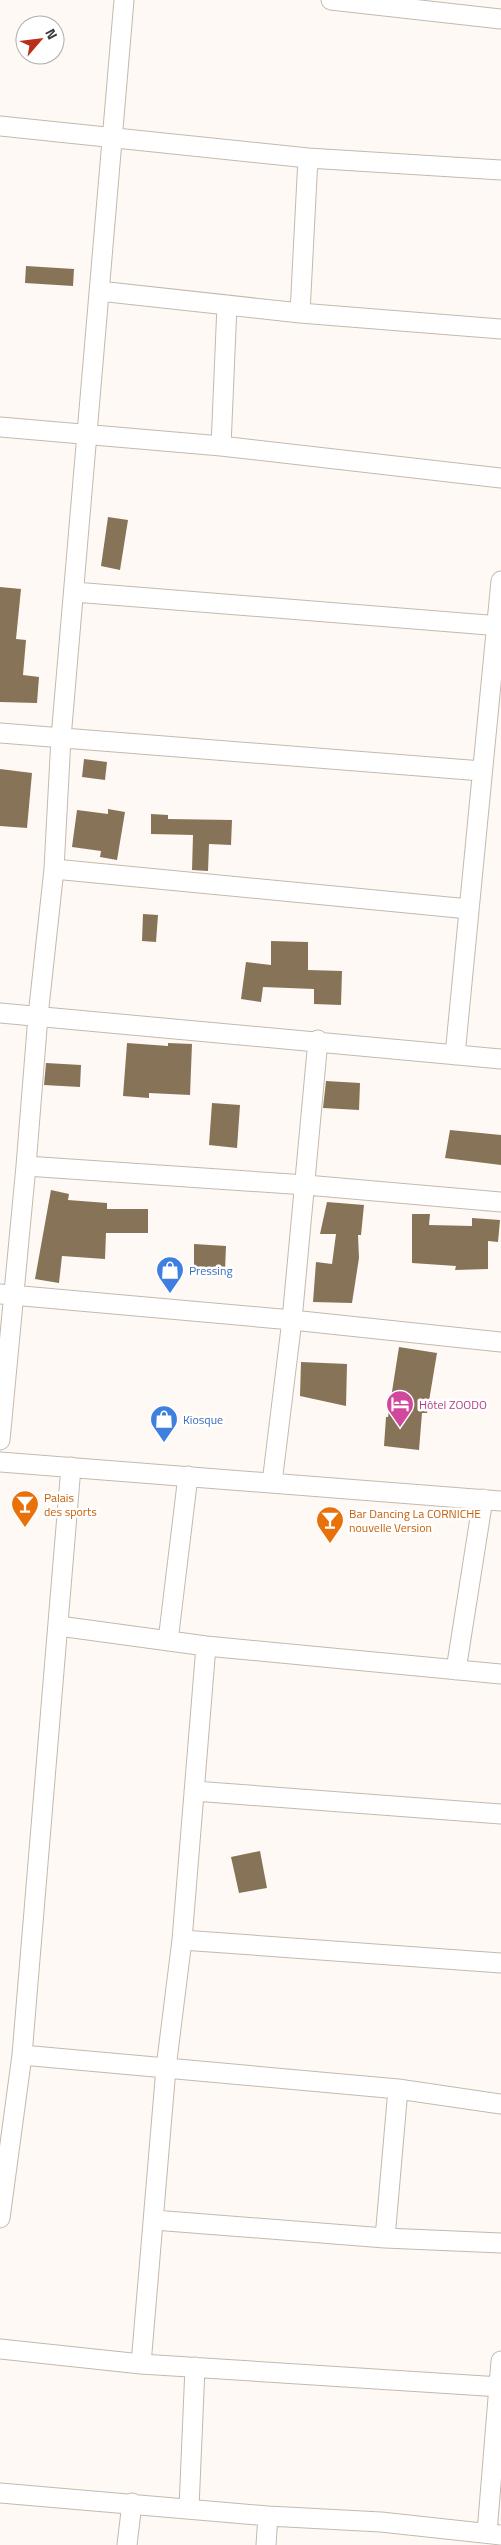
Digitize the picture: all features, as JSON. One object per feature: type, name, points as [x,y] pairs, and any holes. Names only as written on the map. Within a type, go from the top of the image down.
[{"type":"street","points":[[0,1440],[7,1294],[26,1166],[38,1016],[54,869],[62,738],[124,0]]},
{"type":"street","points":[[332,0],[501,19]]},
{"type":"street","points":[[0,126],[308,158],[501,170]]},
{"type":"street","points":[[300,313],[308,158]]},
{"type":"street","points":[[99,291],[300,313],[501,329]]},
{"type":"street","points":[[222,446],[227,305]]},
{"type":"street","points":[[0,427],[222,446],[501,478]]},
{"type":"street","points":[[455,1055],[482,771],[499,626],[501,581]]},
{"type":"street","points":[[74,592],[499,626]]},
{"type":"street","points":[[0,733],[482,771]]},
{"type":"street","points":[[54,869],[468,910]]},
{"type":"street","points":[[0,1013],[318,1040],[501,1059]]},
{"type":"street","points":[[272,1483],[292,1320],[318,1040]]},
{"type":"street","points":[[26,1166],[306,1185],[501,1202]]},
{"type":"street","points":[[7,1294],[292,1320],[501,1342]]},
{"type":"street","points":[[0,1462],[492,1500],[456,1670]]},
{"type":"street","points":[[0,2218],[22,2055],[71,1467]]},
{"type":"street","points":[[168,1641],[188,1476]]},
{"type":"street","points":[[59,1626],[206,1646],[501,1674]]},
{"type":"street","points":[[141,2364],[166,2068],[182,1940],[206,1646]]},
{"type":"street","points":[[194,1791],[501,1814]]},
{"type":"street","points":[[182,1940],[501,1963]]},
{"type":"street","points":[[22,2055],[398,2089],[501,2104]]},
{"type":"street","points":[[385,2238],[398,2089]]},
{"type":"street","points":[[154,2220],[385,2238],[501,2243]]},
{"type":"street","points":[[0,2349],[141,2364],[499,2387]]},
{"type":"street","points":[[0,2493],[268,2516],[381,2522],[494,2534],[501,2361]]},
{"type":"street","points":[[189,2508],[194,2367]]},
{"type":"street","points":[[127,2545],[132,2503]]},
{"type":"street","points":[[266,2545],[268,2516]]},
{"type":"building","points":[[26,266],[74,269],[73,286],[25,283]]},
{"type":"building","points":[[108,517],[128,520],[120,570],[101,566]]},
{"type":"building","points":[[0,587],[21,589],[16,639],[26,640],[23,675],[39,677],[37,703],[0,702]]},
{"type":"building","points":[[84,759],[107,762],[105,780],[82,777]]},
{"type":"building","points":[[0,769],[32,773],[27,828],[0,826]]},
{"type":"building","points":[[108,809],[125,812],[117,860],[100,857],[101,851],[72,847],[77,810],[108,814]]},
{"type":"building","points":[[151,814],[168,815],[168,819],[232,820],[231,845],[209,844],[208,871],[192,870],[193,835],[151,834]]},
{"type":"building","points":[[143,914],[158,915],[156,942],[142,941]]},
{"type":"building","points":[[271,941],[308,942],[308,970],[342,971],[341,1005],[314,1004],[314,989],[263,987],[261,1002],[241,999],[246,962],[271,965]]},
{"type":"building","points":[[127,1043],[168,1046],[168,1043],[192,1044],[190,1095],[149,1093],[149,1098],[123,1096]]},
{"type":"building","points":[[46,1063],[81,1065],[80,1087],[44,1085]]},
{"type":"building","points":[[326,1081],[360,1083],[359,1110],[323,1108]]},
{"type":"building","points":[[212,1103],[240,1105],[237,1148],[209,1145]]},
{"type":"building","points":[[450,1130],[501,1135],[501,1165],[445,1158]]},
{"type":"building","points":[[51,1190],[69,1194],[68,1200],[107,1203],[107,1209],[148,1209],[148,1233],[106,1233],[105,1259],[62,1256],[59,1283],[35,1279]]},
{"type":"building","points":[[327,1202],[364,1205],[361,1235],[358,1235],[359,1258],[352,1303],[313,1302],[316,1262],[332,1264],[336,1234],[320,1234]]},
{"type":"building","points":[[412,1214],[430,1214],[429,1225],[472,1226],[472,1218],[500,1220],[498,1242],[488,1241],[488,1269],[455,1270],[456,1266],[412,1263]]},
{"type":"building","points":[[194,1244],[226,1246],[225,1270],[194,1268]]},
{"type":"building","points":[[399,1347],[437,1353],[427,1413],[422,1413],[419,1450],[384,1446],[386,1417],[388,1417]]},
{"type":"building","points":[[301,1362],[347,1364],[346,1406],[300,1396]]},
{"type":"building","points":[[260,1851],[267,1888],[239,1893],[231,1857]]},
{"type":"place","name":"Pressing","points":[[170,1294]]},
{"type":"place","name":"Hôtel ZOODO","points":[[400,1428]]},
{"type":"place","name":"Kiosque","points":[[164,1443]]},
{"type":"place","name":"Palais des sports","points":[[25,1528]]},
{"type":"place","name":"Bar Dancing La CORNICHE nouvelle Version","points":[[330,1544]]}]
